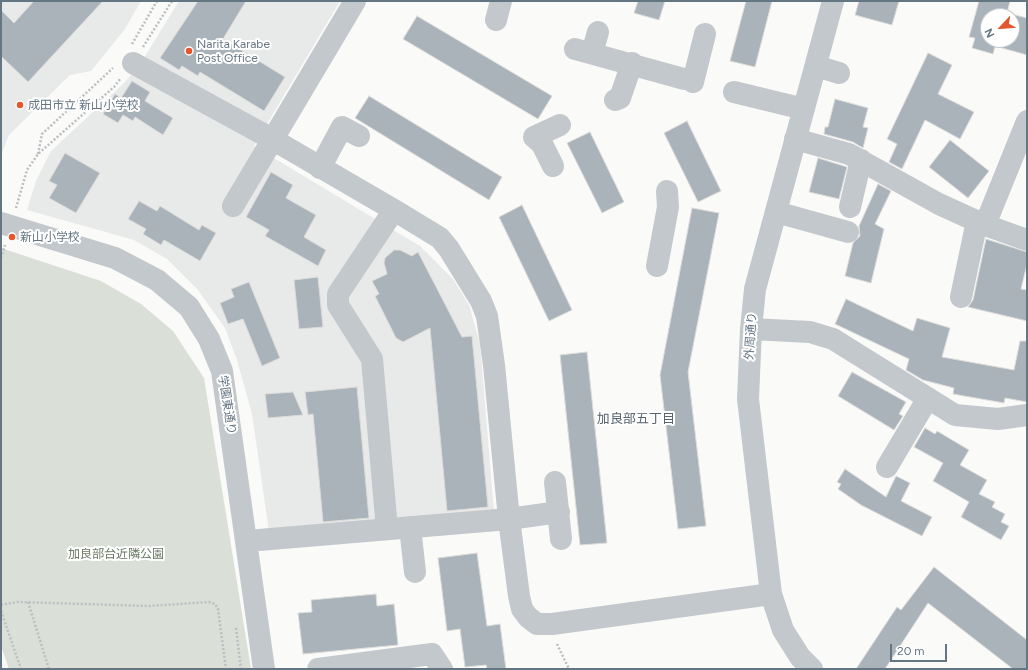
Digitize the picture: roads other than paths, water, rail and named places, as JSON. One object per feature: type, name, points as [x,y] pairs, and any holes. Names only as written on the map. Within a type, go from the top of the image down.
[{"type":"street","points":[[233,206],[355,1]]},
{"type":"street","name":"外周通り","points":[[812,669],[800,657],[783,630],[771,594],[748,399],[751,330],[755,289],[833,1]]},
{"type":"street","points":[[598,32],[583,51],[632,63],[688,80],[705,34]]},
{"type":"street","points":[[126,58],[272,139],[394,210],[440,238],[449,249],[480,301],[487,316],[494,366],[509,519],[522,609],[528,617],[537,624],[552,624],[771,594]]},
{"type":"street","points":[[621,102],[632,63]]},
{"type":"street","points":[[816,66],[839,73]]},
{"type":"street","points":[[734,92],[804,109]]},
{"type":"street","points":[[961,297],[981,223],[1027,121]]},
{"type":"street","points":[[553,166],[542,144],[534,138],[560,125]]},
{"type":"street","points":[[320,168],[343,127]]},
{"type":"street","points":[[796,139],[849,154],[939,204],[981,223],[1027,240]]},
{"type":"street","points":[[850,207],[861,160]]},
{"type":"street","points":[[656,266],[668,207],[667,191]]},
{"type":"street","points":[[387,529],[372,360],[338,305],[338,294],[394,210]]},
{"type":"street","points":[[776,212],[848,232]]},
{"type":"street","name":"学園東通り","points":[[1,223],[115,258],[157,280],[189,307],[209,339],[222,371],[264,669]]},
{"type":"street","points":[[751,330],[810,332],[833,339],[955,415],[998,419],[1027,416]]},
{"type":"street","points":[[887,467],[928,398]]},
{"type":"street","points":[[555,482],[561,539]]},
{"type":"street","points":[[247,541],[509,519],[559,512]]},
{"type":"street","points":[[410,527],[415,572]]},
{"type":"street","points":[[325,669],[423,648],[432,654],[442,669]]},
{"type":"place","name":"Narita Karabe Post Office","points":[[189,51]]},
{"type":"place","name":"成田市立 新山小学校","points":[[20,105]]},
{"type":"place","name":"新山小学校","points":[[12,237]]},
{"type":"district","name":"加良部五丁目","points":[[636,419]]},
{"type":"park label","name":"加良部台近隣公園","points":[[116,554]]}]
